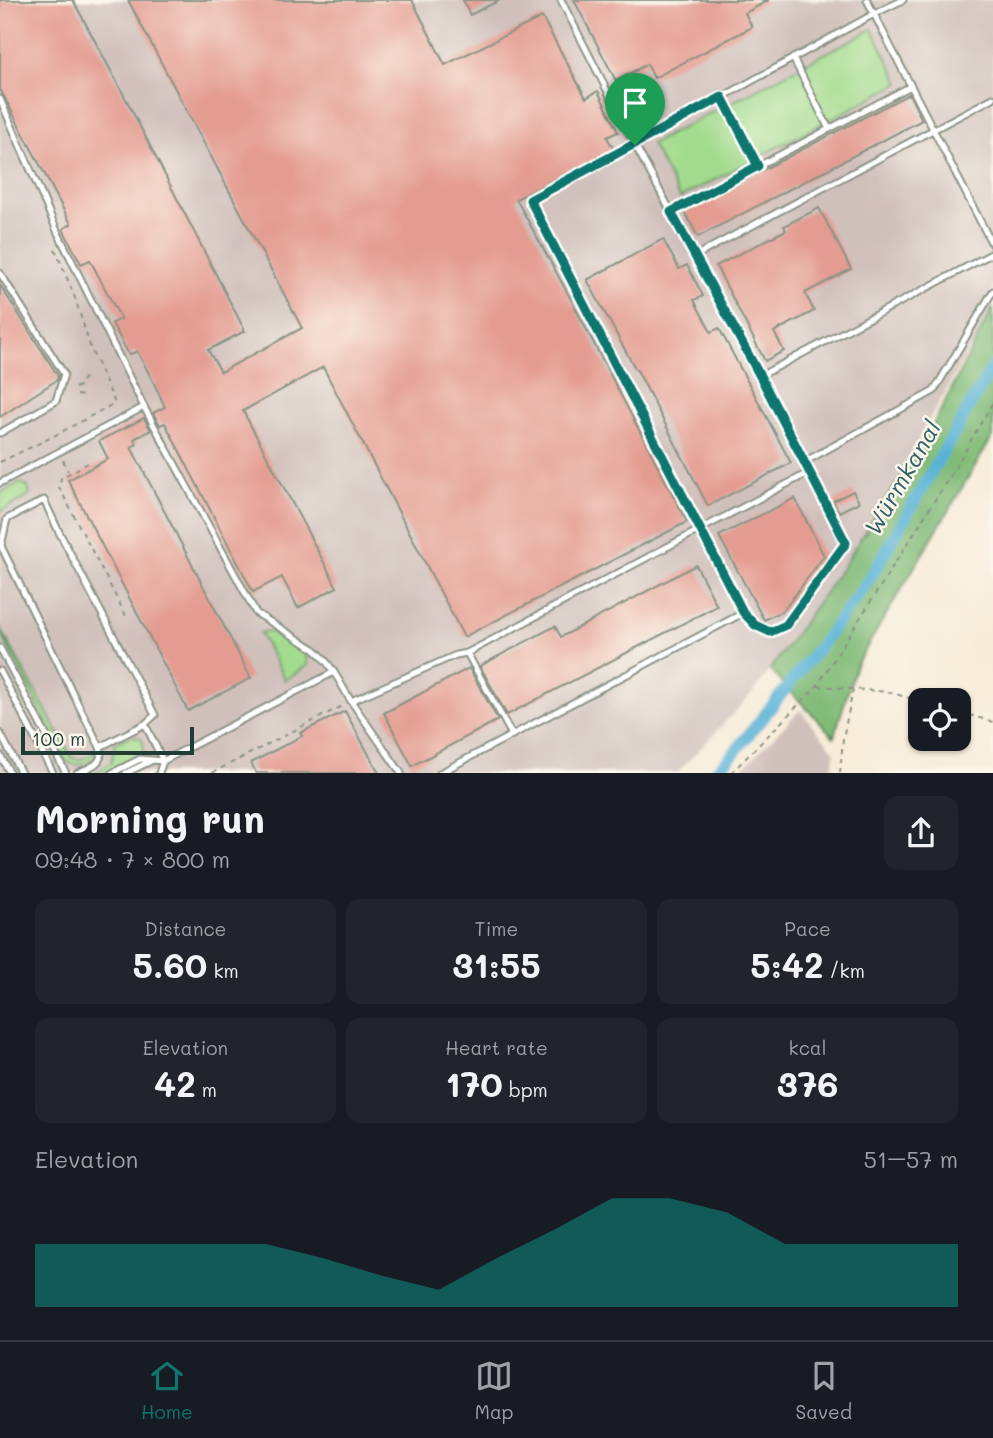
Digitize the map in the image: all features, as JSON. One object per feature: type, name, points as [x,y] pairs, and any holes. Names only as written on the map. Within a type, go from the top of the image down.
[{"type":"lane","points":[[561,0],[635,145],[760,376],[846,543],[786,625],[770,632],[755,625],[743,612],[530,200],[635,145],[874,14],[903,0]]},
{"type":"lane","points":[[867,0],[993,246]]},
{"type":"lane","points":[[793,58],[829,128]]},
{"type":"lane","points":[[671,212],[911,86]]},
{"type":"lane","points":[[722,97],[758,166]]},
{"type":"lane","points":[[695,256],[993,98]]},
{"type":"lane","points":[[0,99],[58,233],[144,407],[256,613],[321,655],[401,773]]},
{"type":"lane","points":[[760,376],[993,253]]},
{"type":"lane","points":[[0,273],[64,374],[56,401],[0,433]]},
{"type":"lane","points":[[804,462],[934,391],[993,291]]},
{"type":"lane","points":[[0,483],[144,407]]},
{"type":"lane","points":[[351,701],[456,655],[467,653],[810,472]]},
{"type":"lane","points":[[77,773],[101,759],[100,747],[1,546],[6,519],[44,500],[155,715],[145,724],[100,747]]},
{"type":"lane","points":[[440,773],[743,612]]},
{"type":"lane","points":[[0,648],[66,773]]},
{"type":"lane","points":[[467,653],[512,735]]},
{"type":"lane","points":[[0,671],[53,773]]},
{"type":"lane","points":[[113,773],[140,759],[163,761],[334,672]]},
{"type":"lane","points":[[145,724],[163,761],[159,773]]},
{"type":"lane","points":[[0,733],[21,773]]},
{"type":"lane","points":[[0,755],[10,773]]},
{"type":"lane","points":[[126,773],[150,761]]},
{"type":"path","points":[[0,462],[115,403],[92,352],[74,295],[52,242]]},
{"type":"path","points":[[75,388],[88,374]]},
{"type":"path","points":[[77,395],[85,396]]},
{"type":"path","points":[[731,773],[817,686],[954,470],[993,402]]},
{"type":"path","points":[[88,463],[61,478],[59,487],[126,617]]},
{"type":"path","points":[[817,686],[888,692],[908,698]]},
{"type":"path","points":[[840,773],[843,738],[853,689]]},
{"type":"path","points":[[212,773],[351,701]]},
{"type":"path","points":[[971,716],[993,722]]},
{"type":"shaded area","points":[[0,0],[993,0],[993,308],[860,542],[807,621],[751,695],[677,773],[0,773]]},
{"type":"shaded area","points":[[800,710],[835,752],[831,773],[738,773]]},
{"type":"green space","points":[[872,29],[900,83],[680,198],[651,144]]},
{"type":"green space","points":[[993,308],[993,436],[856,665],[834,737],[770,670],[842,568],[934,423]]},
{"type":"green space","points":[[19,483],[27,486],[30,494],[0,512],[0,493]]},
{"type":"green space","points":[[0,627],[72,758],[83,758],[94,753],[95,758],[80,764],[66,761]]},
{"type":"green space","points":[[268,631],[305,652],[308,665],[285,680],[260,633]]},
{"type":"green space","points":[[134,736],[141,738],[143,743],[144,749],[140,754],[105,773],[94,773],[111,763],[115,743]]},
{"type":"building","points":[[0,0],[73,0],[245,331],[208,350],[221,372],[302,328],[128,0],[412,0],[445,65],[542,17],[586,98],[598,91],[618,132],[607,137],[614,150],[516,199],[687,522],[464,637],[323,367],[243,411],[337,587],[298,608],[282,577],[253,592],[165,423],[160,425],[153,413],[165,407],[154,383],[137,351],[129,355],[112,323],[121,319],[90,260],[81,264],[63,229],[71,224],[0,89]]},
{"type":"building","points":[[463,0],[500,0],[470,15]]},
{"type":"building","points":[[574,0],[769,0],[745,13],[752,27],[654,78],[647,64],[616,81]]},
{"type":"building","points":[[909,94],[922,120],[698,237],[684,211]]},
{"type":"building","points":[[819,208],[851,269],[805,293],[814,311],[774,332],[784,351],[765,361],[716,266],[786,230],[784,226]]},
{"type":"building","points":[[663,239],[679,269],[687,265],[703,296],[694,300],[711,332],[719,328],[791,463],[708,506],[587,280]]},
{"type":"building","points":[[0,285],[58,376],[57,380],[0,417]]},
{"type":"building","points":[[144,418],[151,430],[134,439],[137,444],[131,447],[251,678],[188,711],[68,480],[108,459],[99,441]]},
{"type":"building","points":[[853,491],[859,502],[839,512],[833,501]]},
{"type":"building","points":[[795,498],[824,556],[783,611],[764,620],[719,536]]},
{"type":"building","points":[[696,565],[717,606],[507,715],[480,666],[555,626],[561,637]]},
{"type":"building","points":[[469,668],[498,720],[412,766],[384,713]]},
{"type":"building","points":[[345,711],[379,773],[256,773],[251,763],[302,736],[300,733]]},
{"type":"waterway","name":"Würmkanal","points":[[714,773],[734,753],[820,646],[869,580],[993,366]]},
{"type":"route","points":[[722,97],[758,166],[671,212],[846,543],[786,625],[770,632],[755,625],[743,612],[530,200],[635,145],[722,97]]}]
